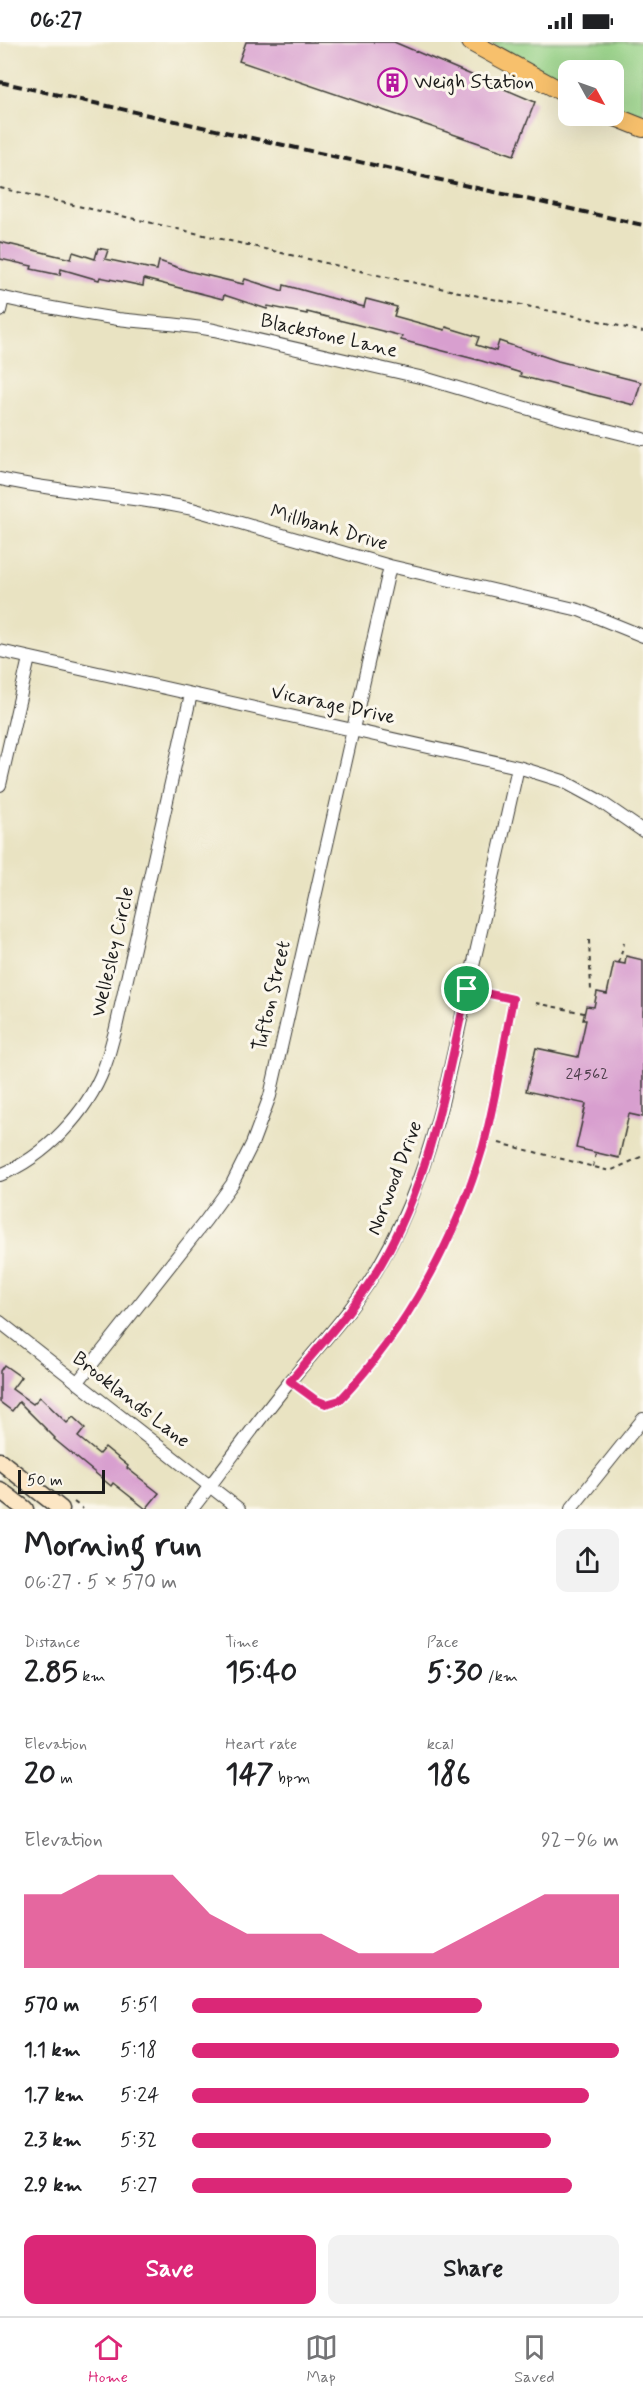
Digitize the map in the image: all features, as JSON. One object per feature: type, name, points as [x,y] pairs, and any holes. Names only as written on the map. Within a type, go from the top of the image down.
[{"type":"main road","points":[[471,42],[558,90]]},
{"type":"main road","points":[[624,120],[643,128]]},
{"type":"street","points":[[0,311],[2,297]]},
{"type":"street","name":"Blackstone Lane","points":[[2,297],[77,313],[183,324],[238,335],[424,378],[563,419],[643,439]]},
{"type":"street","name":"Millbank Drive","points":[[0,478],[43,488],[192,509],[390,566],[579,610],[643,636]]},
{"type":"street","name":"Tufton Street","points":[[77,1383],[207,1220],[232,1184],[252,1144],[270,1096],[390,566]]},
{"type":"street","name":"Vicarage Drive","points":[[0,651],[518,767],[563,781],[598,800],[643,831]]},
{"type":"street","points":[[0,786],[29,658]]},
{"type":"street","name":"Wellesley Circle","points":[[0,1175],[14,1169],[51,1144],[84,1105],[104,1070],[115,1032],[191,694]]},
{"type":"street","name":"Norwood Drive","points":[[192,1509],[290,1381],[349,1311],[380,1266],[407,1212],[430,1151],[518,767]]},
{"type":"street","name":"Brooklands Lane","points":[[0,1322],[239,1509]]},
{"type":"street","points":[[571,1509],[643,1419]]},
{"type":"street","points":[[0,1461],[61,1509]]},
{"type":"street","points":[[0,1490],[24,1509]]},
{"type":"lane","points":[[290,1381],[316,1400],[326,1404],[340,1400],[399,1328],[434,1270],[464,1202],[483,1146],[513,999],[467,989]]},
{"type":"path","points":[[0,188],[382,276],[643,332]]},
{"type":"path","points":[[590,940],[591,991]]},
{"type":"path","points":[[619,963],[624,943]]},
{"type":"path","points":[[536,1003],[584,1013]]},
{"type":"path","points":[[499,1143],[610,1171],[643,1156]]},
{"type":"path","points":[[593,1167],[596,1153]]},
{"type":"green space","points":[[489,42],[643,42],[643,120],[624,111],[624,60],[558,60],[558,79]]},
{"type":"building","name":"Weigh Station","points":[[246,42],[394,42],[535,102],[514,155],[239,61]]},
{"type":"building","points":[[0,242],[71,259],[73,252],[95,259],[98,248],[108,250],[105,259],[157,270],[159,261],[188,271],[243,284],[245,279],[283,291],[284,285],[364,307],[366,299],[397,307],[394,316],[479,337],[476,345],[496,351],[499,341],[558,361],[641,382],[634,405],[520,376],[521,373],[482,361],[401,340],[402,336],[307,312],[307,314],[268,306],[267,309],[224,295],[223,299],[144,279],[143,286],[100,277],[99,280],[61,269],[60,275],[31,269],[32,266],[0,259]]},
{"type":"building","points":[[626,956],[643,960],[643,1117],[629,1114],[619,1158],[576,1148],[586,1104],[526,1091],[536,1048],[578,1057],[586,1020],[583,1020],[586,1006],[594,1007],[597,992],[607,994],[614,962],[625,964]]},
{"type":"building","points":[[4,1365],[21,1377],[12,1389],[33,1404],[40,1397],[67,1423],[73,1417],[85,1428],[78,1437],[99,1454],[105,1447],[159,1493],[146,1509],[113,1483],[111,1486],[54,1439],[19,1402],[12,1411],[0,1402],[0,1371]]},
{"type":"railway","points":[[0,82],[643,225]]},
{"type":"place","name":"Weigh Station","points":[[393,82]]},
{"type":"route","points":[[467,989],[513,999],[483,1146],[464,1202],[434,1270],[399,1328],[349,1391],[340,1400],[326,1404],[316,1400],[290,1381],[349,1311],[380,1266],[407,1212],[430,1151],[467,989]]}]
